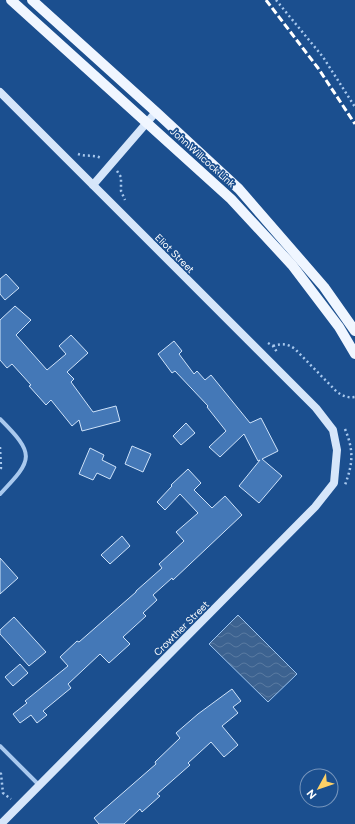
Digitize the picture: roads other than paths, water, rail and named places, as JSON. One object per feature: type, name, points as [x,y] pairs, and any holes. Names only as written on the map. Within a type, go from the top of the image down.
[{"type":"main road","name":"John Willcock Link","points":[[11,0],[231,199],[292,265],[339,327],[355,354]]},
{"type":"main road","name":"John Willcock Link","points":[[32,0],[239,189],[324,287],[355,331]]},
{"type":"street","name":"Eliot Street","points":[[0,92],[316,408],[333,430]]},
{"type":"street","points":[[93,185],[156,112]]},
{"type":"street","points":[[0,419],[18,437],[26,451],[26,463],[17,477],[0,494]]},
{"type":"street","name":"Crowther Street","points":[[0,824],[315,507],[334,484],[337,450],[333,430]]},
{"type":"street","points":[[0,746],[40,785]]},
{"type":"water","points":[[238,615],[297,674],[268,702],[209,644]]},
{"type":"railway","points":[[266,0],[318,68],[355,124]]}]
